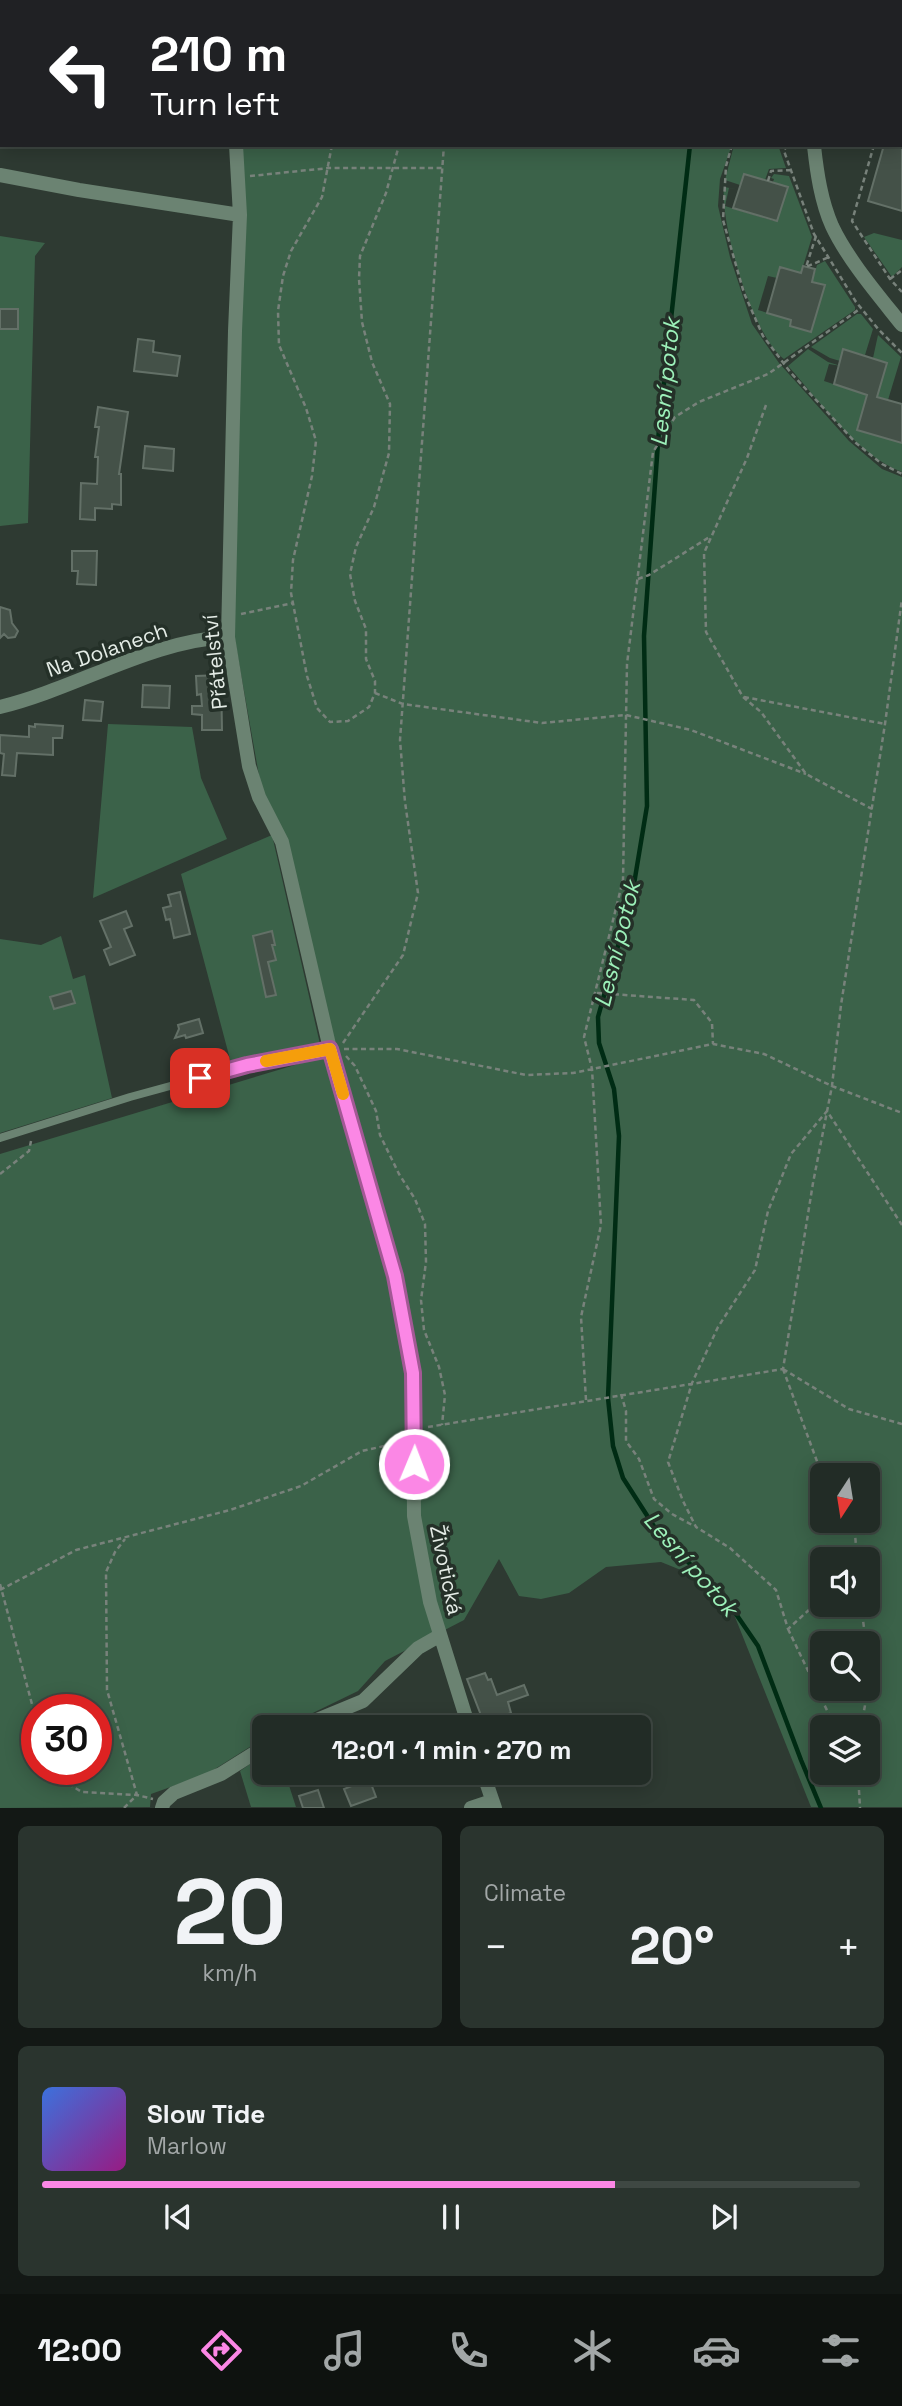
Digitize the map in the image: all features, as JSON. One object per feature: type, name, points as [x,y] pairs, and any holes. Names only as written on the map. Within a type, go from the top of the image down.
[{"type":"street","name":"Přátelství","points":[[236,147],[240,215],[229,637],[249,766],[259,797],[282,842],[335,1049]]},
{"type":"street","points":[[814,147],[819,186],[833,227],[868,281],[902,325]]},
{"type":"street","points":[[0,175],[240,215]]},
{"type":"street","name":"Na Dolanech","points":[[0,707],[68,686],[137,658],[208,638],[229,637]]},
{"type":"street","name":"Životická","points":[[335,1049],[395,1276],[413,1373],[414,1516],[430,1602],[464,1715]]},
{"type":"street","points":[[329,1715],[363,1701],[418,1648],[439,1636]]},
{"type":"street","points":[[163,1805],[174,1793],[221,1774],[252,1755]]},
{"type":"street","points":[[471,1808],[494,1804],[487,1785]]},
{"type":"lane","points":[[0,1138],[130,1097],[247,1065],[335,1049]]},
{"type":"path","points":[[332,147],[322,197],[290,251],[278,312],[279,345],[306,408],[316,441],[312,476],[293,560],[293,603],[307,677],[317,708],[330,722],[348,721],[369,707],[375,693],[375,681],[366,659],[366,629],[355,601],[350,574],[356,547],[374,507],[389,453],[390,404],[372,362],[362,322],[359,279],[360,256],[386,193],[398,147]]},
{"type":"path","points":[[335,1049],[403,955],[418,893],[400,740],[444,147]]},
{"type":"path","points":[[731,147],[726,166],[723,220],[752,314],[763,335],[784,363],[856,443],[882,464],[902,474]]},
{"type":"path","points":[[873,147],[852,221],[890,279],[902,292]]},
{"type":"path","points":[[238,178],[329,168],[442,168]]},
{"type":"path","points":[[768,181],[771,172],[791,170]]},
{"type":"path","points":[[816,236],[806,267],[828,257]]},
{"type":"path","points":[[890,279],[902,270]]},
{"type":"path","points":[[586,1400],[580,1317],[601,1225],[592,1069],[584,1037],[623,880],[627,664],[653,452],[675,417],[699,402],[768,374],[861,309]]},
{"type":"path","points":[[766,405],[742,469],[704,553],[706,632],[743,697],[761,712],[806,774]]},
{"type":"path","points":[[637,579],[649,575],[710,536]]},
{"type":"path","points":[[818,1463],[783,1368],[813,1183],[832,1086],[841,1005],[902,599]]},
{"type":"path","points":[[229,617],[293,603]]},
{"type":"path","points":[[375,693],[402,704],[542,723],[626,715],[691,730],[806,774],[872,810]]},
{"type":"path","points":[[743,697],[885,723]]},
{"type":"path","points":[[595,993],[694,1000],[712,1023],[713,1044]]},
{"type":"path","points":[[335,1049],[397,1049],[526,1076],[573,1073],[713,1044],[764,1054],[832,1086],[902,1114]]},
{"type":"path","points":[[335,1049],[355,1066],[376,1111],[380,1135],[415,1199],[425,1224],[426,1262],[421,1300],[425,1330],[439,1367],[445,1395],[442,1425]]},
{"type":"path","points":[[827,1111],[902,1224]]},
{"type":"path","points":[[696,1527],[668,1462],[692,1383],[719,1326],[755,1270],[768,1211],[791,1154],[827,1111]]},
{"type":"path","points":[[0,1174],[29,1151],[33,1127]]},
{"type":"path","points":[[1,1590],[76,1550],[230,1510],[301,1486],[362,1451],[442,1425],[783,1368],[849,1409],[902,1424]]},
{"type":"path","points":[[619,1394],[626,1412],[626,1441],[639,1459],[653,1499],[672,1514],[730,1548],[776,1590],[788,1629],[829,1715]]},
{"type":"path","points":[[127,1537],[106,1572],[107,1690],[137,1796]]},
{"type":"path","points":[[0,1584],[29,1694]]},
{"type":"path","points":[[788,1629],[810,1609]]},
{"type":"path","points":[[70,1785],[82,1792],[137,1796],[163,1805]]},
{"type":"path","points":[[859,1785],[860,1808]]},
{"type":"path","points":[[124,1808],[137,1796]]},
{"type":"green space","points":[[235,147],[731,147],[720,179],[718,206],[730,257],[752,324],[779,363],[849,441],[882,469],[902,477],[902,1807],[811,1807],[723,1587],[661,1562],[606,1567],[569,1593],[541,1599],[519,1596],[499,1559],[464,1620],[385,1661],[358,1691],[309,1715],[252,1715],[252,1746],[207,1774],[151,1794],[150,1807],[0,1808],[0,1154],[338,1052],[263,798],[233,629]]},
{"type":"green space","points":[[733,147],[779,147],[786,168],[769,169],[765,180],[744,174],[740,185],[725,180]]},
{"type":"green space","points":[[774,174],[789,176],[812,237],[801,273],[777,278],[768,276],[758,310],[791,320],[790,326],[811,332],[825,286],[812,282],[817,265],[825,261],[855,307],[855,310],[784,359],[772,347],[750,305],[733,252],[724,204],[724,187],[741,190],[729,188],[725,206],[774,221],[787,187],[773,182],[774,179],[771,178]]},
{"type":"green space","points":[[874,233],[902,240],[902,267],[892,277],[864,237]]},
{"type":"green space","points":[[0,236],[45,243],[35,256],[28,523],[0,526]]},
{"type":"green space","points":[[857,314],[861,314],[873,329],[865,355],[844,350],[840,361],[811,347]]},
{"type":"green space","points":[[878,335],[901,357],[888,400],[877,397],[887,363],[873,358]]},
{"type":"green space","points":[[808,349],[828,362],[841,366],[829,364],[824,381],[867,395],[902,438],[902,472],[886,464],[855,440],[788,366]]},
{"type":"green space","points":[[108,724],[192,727],[201,778],[227,839],[93,898]]},
{"type":"green space","points":[[272,835],[320,1044],[231,1063],[181,874]]},
{"type":"green space","points":[[61,936],[73,979],[85,975],[112,1098],[0,1133],[0,939],[41,945]]},
{"type":"green space","points":[[252,1762],[252,1785],[289,1785],[296,1807],[251,1807],[240,1771]]},
{"type":"building","points":[[883,147],[902,147],[902,211],[868,201]]},
{"type":"building","points":[[744,174],[788,187],[777,221],[733,208]]},
{"type":"building","points":[[803,266],[815,269],[812,282],[825,285],[811,332],[790,326],[791,320],[767,313],[780,267],[801,273]]},
{"type":"building","points":[[0,309],[18,309],[18,329],[0,329]]},
{"type":"building","points":[[138,339],[154,341],[153,352],[180,356],[177,376],[134,371]]},
{"type":"building","points":[[843,349],[887,363],[877,397],[902,404],[902,443],[857,430],[867,395],[834,384]]},
{"type":"building","points":[[98,407],[128,412],[119,474],[121,505],[112,504],[112,509],[95,508],[95,520],[80,519],[81,483],[97,484],[98,457],[95,457],[99,427],[95,427]]},
{"type":"building","points":[[145,446],[174,449],[173,471],[143,468]]},
{"type":"building","points":[[72,551],[97,551],[96,585],[77,584],[78,571],[72,571]]},
{"type":"building","points":[[0,607],[10,610],[12,623],[18,631],[15,637],[8,638],[4,634],[0,638]]},
{"type":"building","points":[[221,675],[222,730],[202,730],[202,715],[192,714],[192,706],[202,706],[201,694],[197,695],[196,676]]},
{"type":"building","points":[[143,685],[170,686],[169,708],[142,707]]},
{"type":"building","points":[[85,700],[103,702],[101,721],[83,720]]},
{"type":"building","points":[[35,724],[63,726],[62,738],[53,738],[53,755],[17,753],[15,776],[2,775],[4,754],[0,753],[0,735],[29,737],[29,726],[35,727]]},
{"type":"building","points":[[180,892],[190,934],[174,938],[170,919],[166,920],[163,908],[171,906],[168,895]]},
{"type":"building","points":[[126,911],[132,926],[124,929],[135,955],[110,965],[104,950],[111,947],[100,921]]},
{"type":"building","points":[[272,931],[276,960],[268,962],[276,995],[266,997],[253,936]]},
{"type":"building","points":[[71,991],[75,1003],[54,1009],[50,997]]},
{"type":"building","points":[[199,1019],[203,1033],[175,1038],[178,1025]]},
{"type":"building","points":[[485,1673],[488,1680],[491,1679],[497,1695],[524,1685],[528,1695],[508,1702],[511,1713],[481,1715],[467,1679]]},
{"type":"building","points":[[372,1785],[376,1797],[351,1806],[344,1789]]},
{"type":"building","points":[[318,1790],[324,1808],[303,1808],[299,1796]]},
{"type":"waterway","name":"Lesní potok","points":[[690,147],[659,429],[644,636],[647,806],[632,896],[598,1017],[599,1043],[614,1089],[619,1136],[608,1398],[613,1446],[623,1478],[657,1531],[727,1601],[758,1646],[821,1808]]},
{"type":"slow traffic","points":[[266,1061],[330,1049],[343,1094]]},
{"type":"route","points":[[200,1078],[247,1065],[330,1049],[395,1276],[413,1373],[414,1464]]}]
